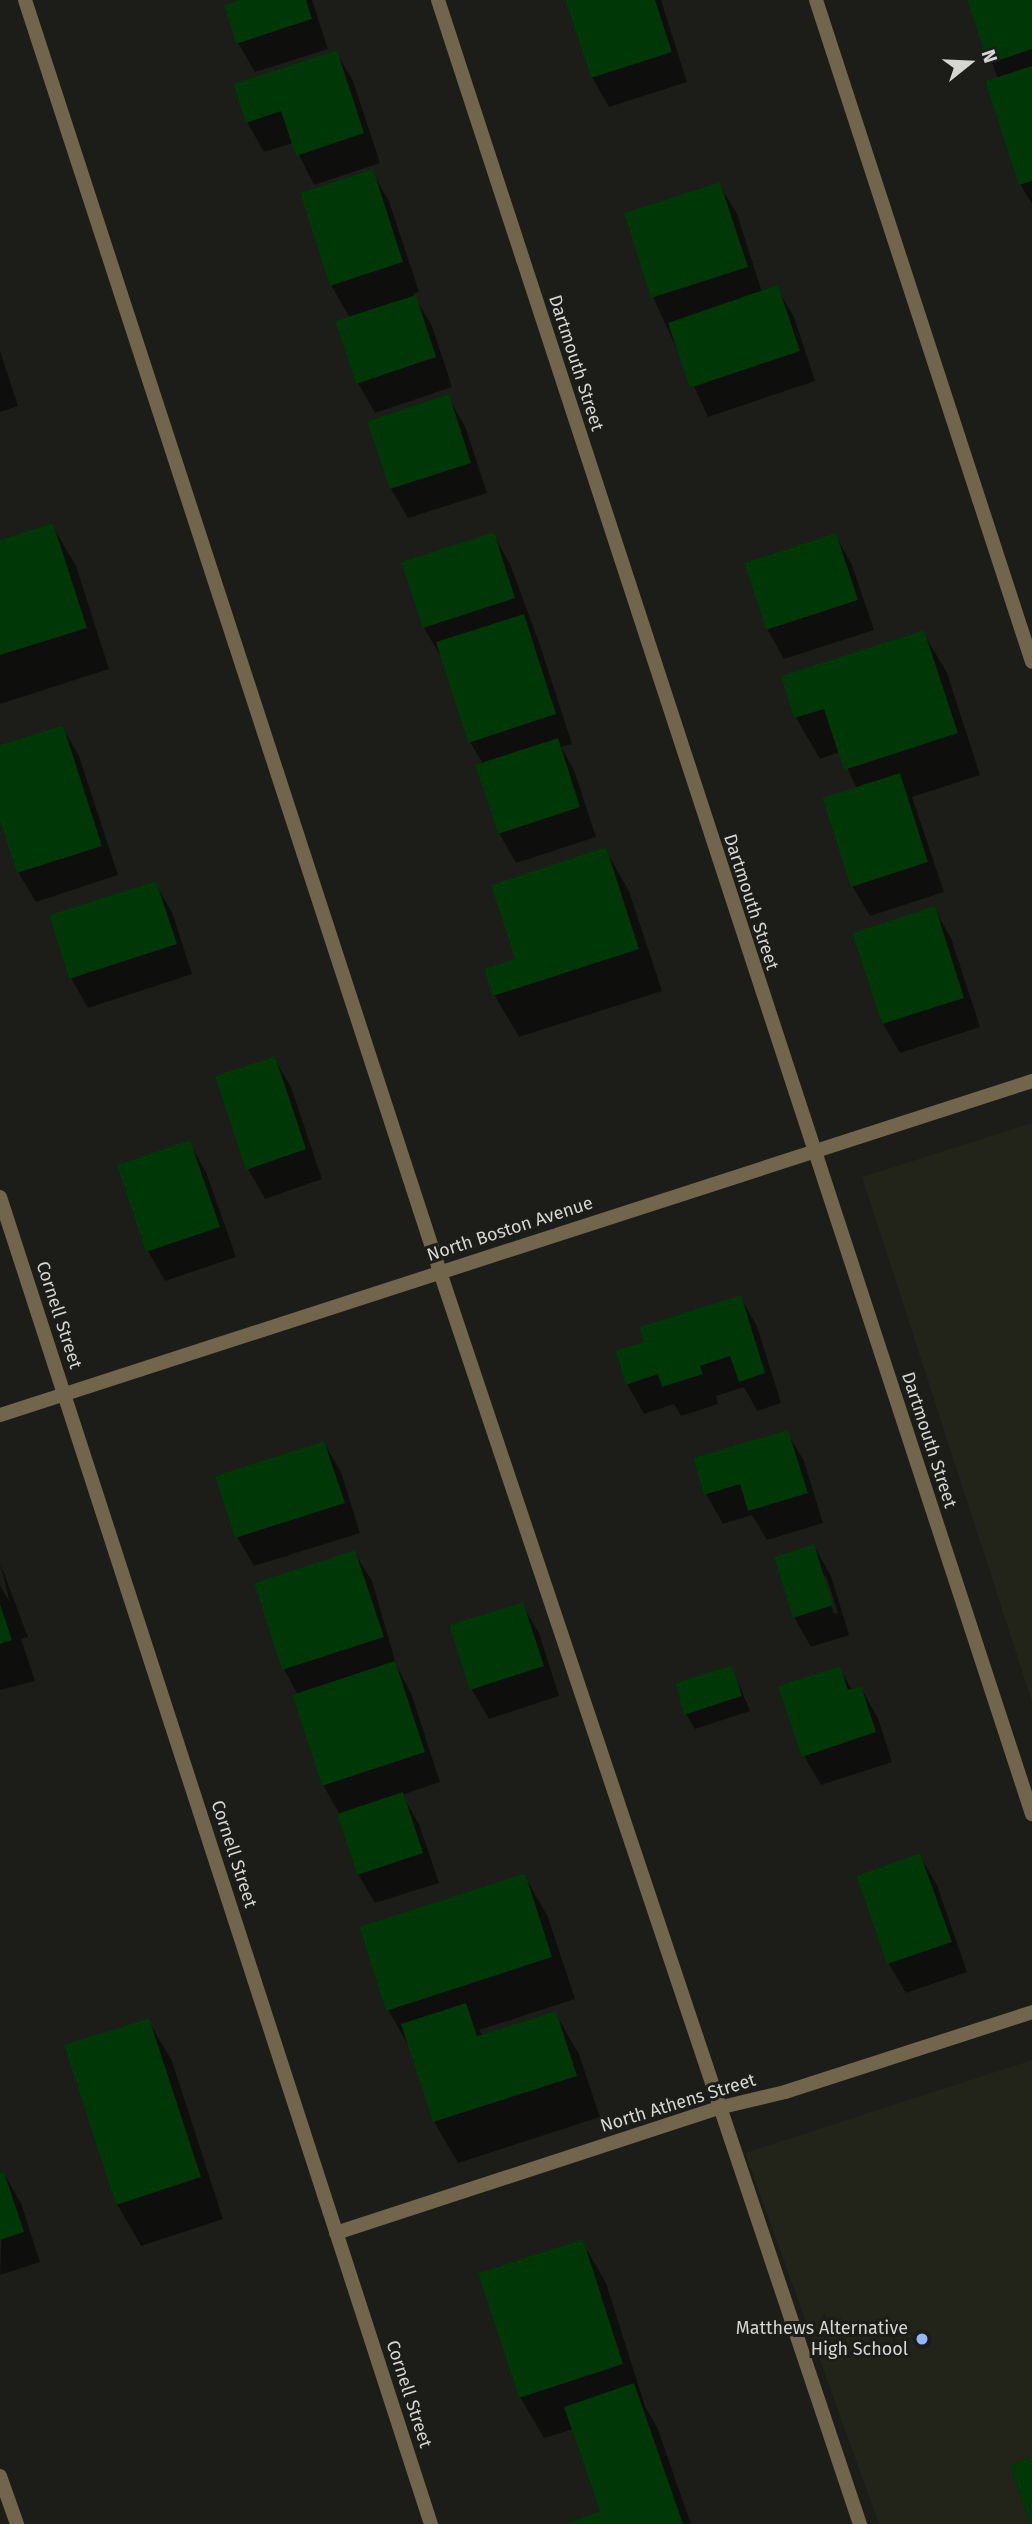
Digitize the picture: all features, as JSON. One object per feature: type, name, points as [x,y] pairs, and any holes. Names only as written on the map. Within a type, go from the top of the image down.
[{"type":"street","points":[[24,0],[440,1272],[718,2108],[860,2524]]},
{"type":"street","name":"Dartmouth Street","points":[[438,0],[1032,1814]]},
{"type":"street","points":[[816,0],[1032,663]]},
{"type":"street","name":"North Boston Avenue","points":[[0,1415],[1032,1081]]},
{"type":"street","name":"Cornell Street","points":[[0,1197],[431,2524]]},
{"type":"street","name":"North Athens Street","points":[[336,2232],[718,2108],[785,2092],[1032,2012]]},
{"type":"street","points":[[0,2476],[17,2524]]},
{"type":"shaded area","points":[[1032,1123],[1032,1702],[862,1177]]},
{"type":"shaded area","name":"Matthews Alternative High School","points":[[1032,2060],[1032,2524],[879,2524],[745,2153]]},
{"type":"building","points":[[239,0],[306,0],[312,19],[236,44],[224,5]]},
{"type":"building","points":[[565,0],[655,0],[672,52],[591,78]]},
{"type":"building","points":[[967,0],[1032,0],[1032,49],[988,64]]},
{"type":"building","points":[[337,50],[364,133],[296,156],[281,111],[246,123],[233,84]]},
{"type":"building","points":[[1032,66],[1032,181],[1019,185],[985,81]]},
{"type":"building","points":[[373,169],[403,262],[330,286],[300,193]]},
{"type":"building","points":[[720,182],[748,267],[651,298],[624,213]]},
{"type":"building","points":[[778,285],[800,351],[690,388],[668,323]]},
{"type":"building","points":[[416,295],[436,357],[356,384],[335,321]]},
{"type":"building","points":[[449,394],[471,463],[390,489],[367,421]]},
{"type":"building","points":[[53,523],[87,628],[0,655],[0,540]]},
{"type":"building","points":[[494,532],[515,598],[423,628],[401,562]]},
{"type":"building","points":[[836,533],[858,600],[766,630],[744,563]]},
{"type":"building","points":[[524,614],[556,714],[468,743],[436,642]]},
{"type":"building","points":[[924,630],[958,733],[844,770],[824,709],[794,718],[781,676]]},
{"type":"building","points":[[63,725],[102,846],[17,873],[0,821],[0,745]]},
{"type":"building","points":[[558,738],[580,807],[498,834],[475,765]]},
{"type":"building","points":[[900,773],[928,862],[851,887],[822,798]]},
{"type":"building","points":[[606,847],[639,949],[493,996],[484,969],[515,959],[491,885]]},
{"type":"building","points":[[156,881],[177,944],[69,979],[49,915]]},
{"type":"building","points":[[935,906],[964,998],[882,1024],[852,933]]},
{"type":"building","points":[[275,1056],[306,1149],[246,1170],[215,1076]]},
{"type":"building","points":[[190,1140],[220,1227],[146,1252],[117,1165]]},
{"type":"building","points":[[741,1295],[765,1373],[739,1382],[730,1356],[700,1366],[703,1374],[662,1387],[658,1374],[626,1385],[615,1351],[644,1342],[639,1327]]},
{"type":"building","points":[[788,1430],[808,1493],[748,1511],[740,1484],[704,1495],[693,1458]]},
{"type":"building","points":[[324,1441],[345,1503],[235,1538],[215,1476]]},
{"type":"building","points":[[814,1544],[833,1605],[793,1618],[774,1557]]},
{"type":"building","points":[[355,1550],[384,1637],[282,1670],[254,1583]]},
{"type":"building","points":[[523,1602],[544,1666],[470,1690],[449,1625]]},
{"type":"building","points":[[0,1604],[12,1640],[0,1644]]},
{"type":"building","points":[[395,1661],[425,1752],[322,1786],[292,1695]]},
{"type":"building","points":[[732,1665],[742,1696],[684,1715],[675,1683]]},
{"type":"building","points":[[840,1666],[848,1690],[861,1686],[876,1732],[802,1757],[778,1686]]},
{"type":"building","points":[[403,1792],[423,1853],[357,1875],[337,1814]]},
{"type":"building","points":[[920,1853],[952,1942],[887,1964],[856,1876]]},
{"type":"building","points":[[525,1873],[552,1957],[386,2011],[359,1927]]},
{"type":"building","points":[[466,2003],[477,2036],[556,2011],[577,2076],[433,2122],[401,2024]]},
{"type":"building","points":[[149,2018],[201,2177],[116,2205],[64,2045]]},
{"type":"building","points":[[4,2172],[24,2232],[0,2240],[0,2173]]},
{"type":"building","points":[[583,2239],[623,2364],[519,2398],[478,2273]]},
{"type":"building","points":[[634,2383],[683,2524],[564,2524],[600,2511],[564,2407]]},
{"type":"building","points":[[1032,2457],[1032,2524],[1030,2524],[1010,2465]]},
{"type":"place","name":"Matthews Alternative High School","points":[[922,2339]]}]
